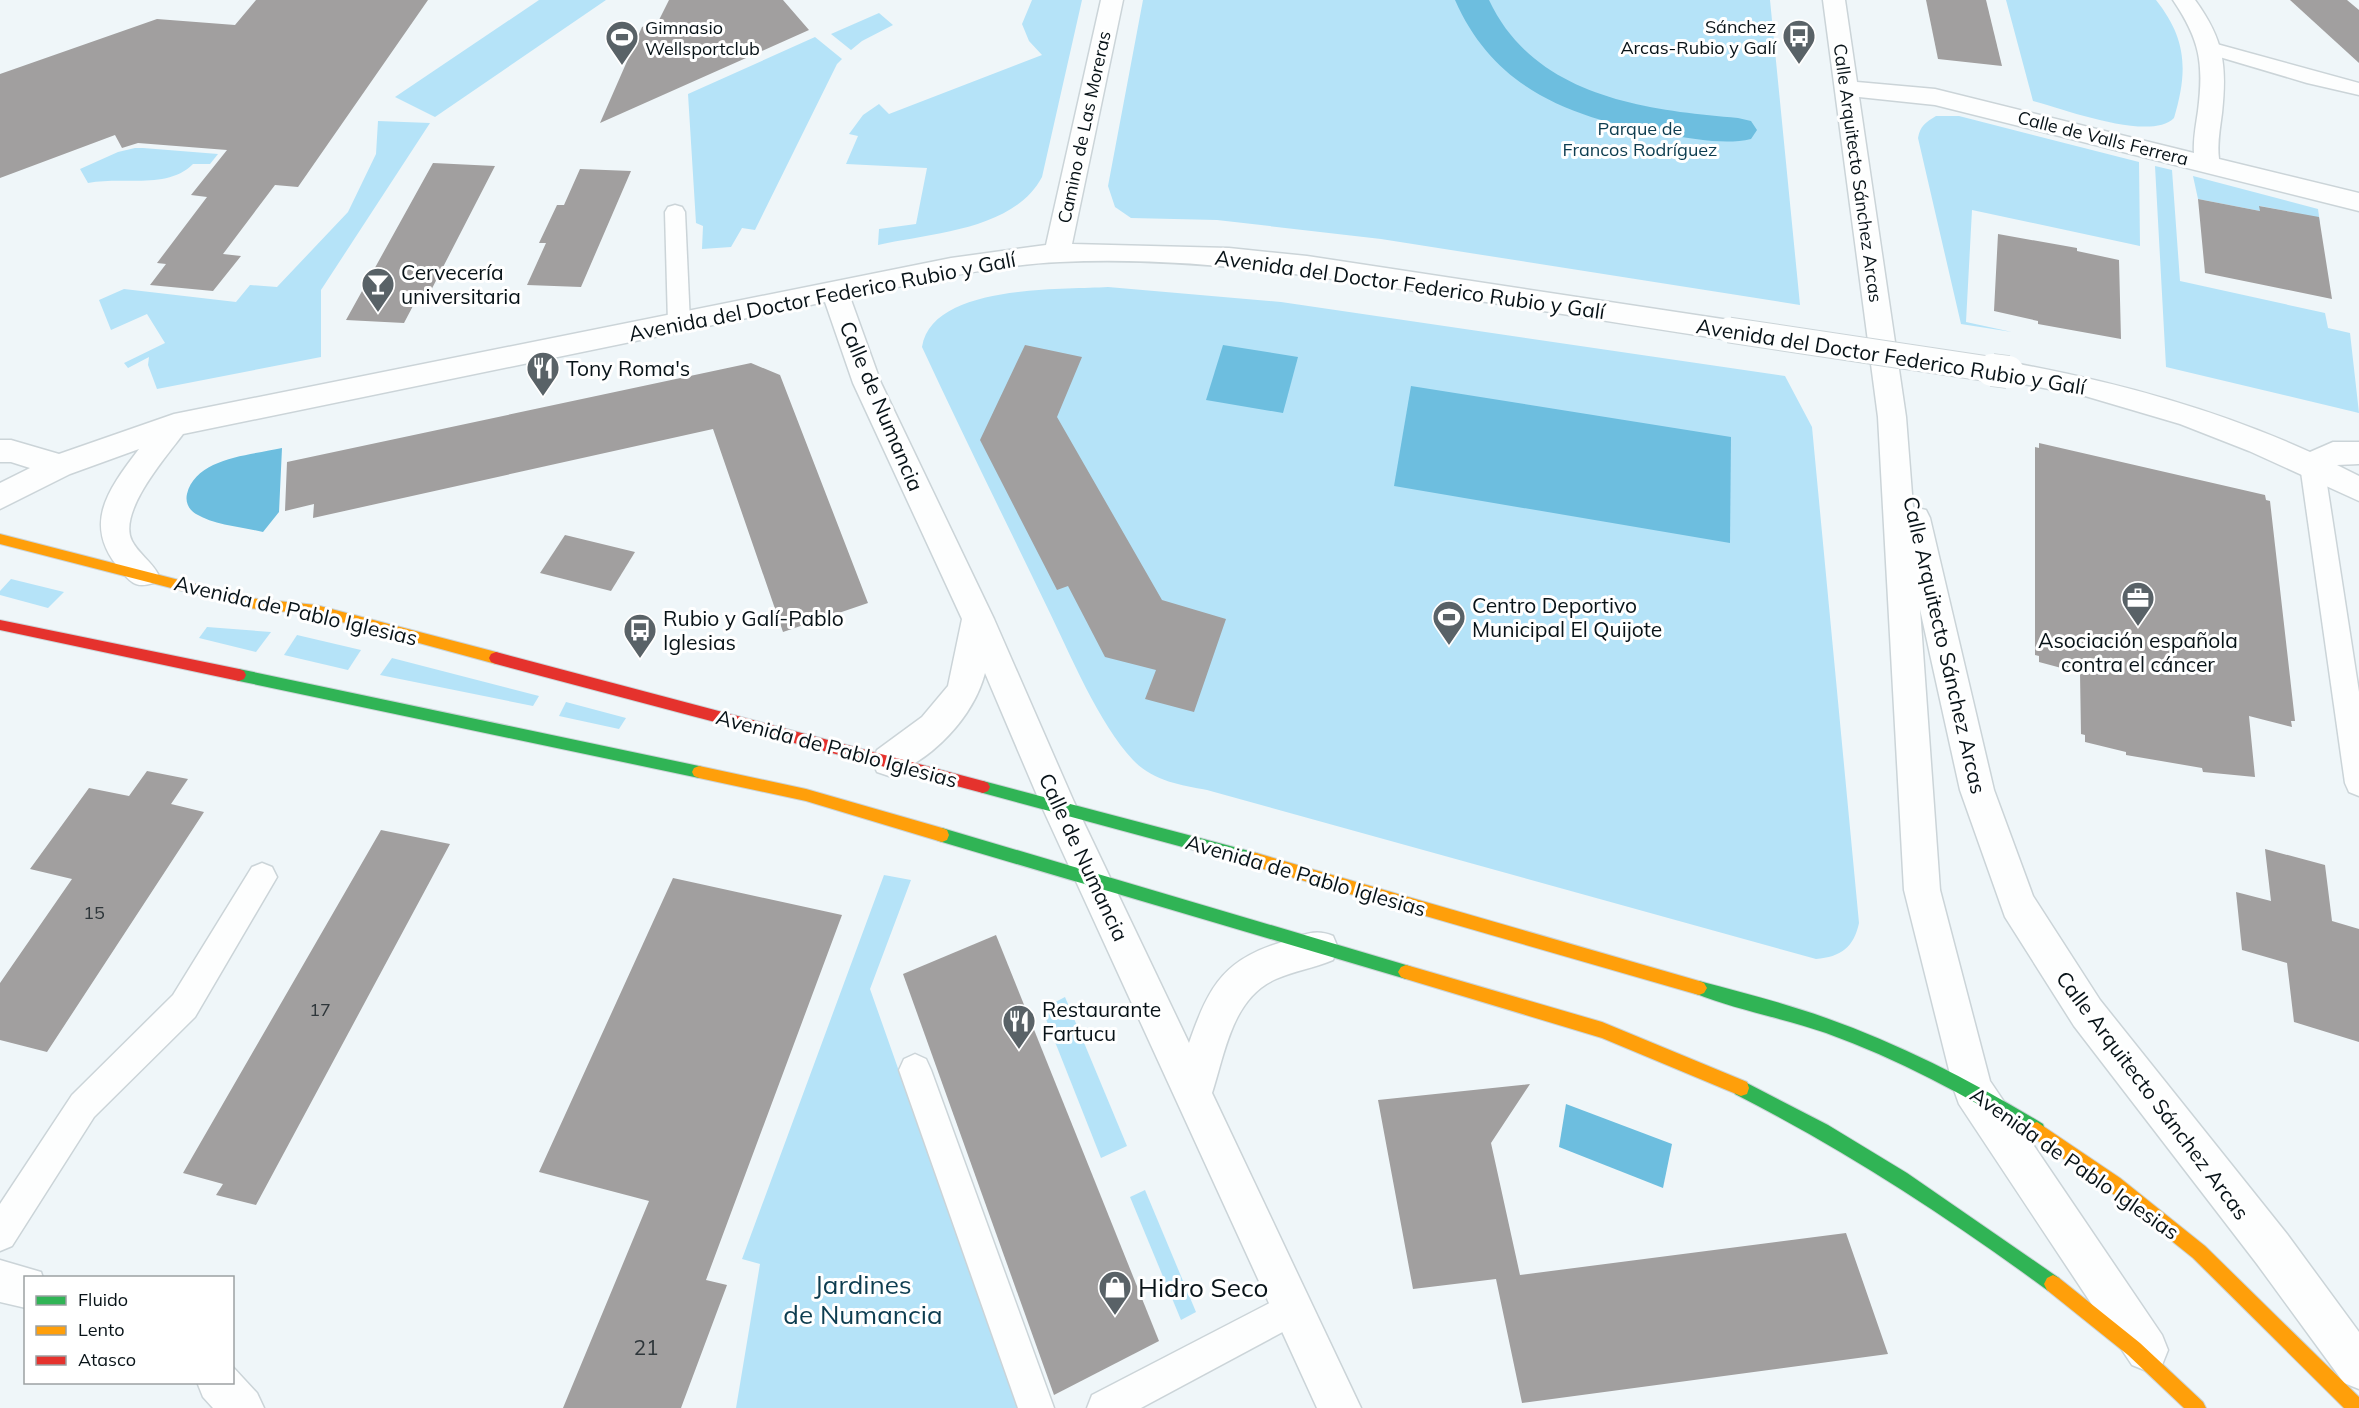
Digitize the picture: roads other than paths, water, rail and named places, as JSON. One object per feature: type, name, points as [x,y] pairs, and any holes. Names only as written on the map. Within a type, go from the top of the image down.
[{"type":"street","name":"Camino de Las Moreras","points":[[1057,254],[1112,0]]},
{"type":"street","name":"Calle Arquitecto Sánchez Arcas","points":[[1834,0],[1892,417],[1923,890],[1973,1090],[2163,1373]]},
{"type":"street","points":[[2184,0],[2200,21],[2213,49],[2214,77],[2204,147],[2208,164]]},
{"type":"street","name":"Calle de Valls Ferrera","points":[[1845,88],[1935,97],[2359,202]]},
{"type":"street","name":"Avenida del Doctor Federico Rubio y Galí","points":[[0,497],[60,466],[174,425],[951,267],[1057,254],[1182,254],[1307,265],[2084,385],[2172,410],[2312,465],[2359,489]]},
{"type":"street","name":"Calle de Numancia","points":[[834,290],[867,383],[978,619],[1059,807],[1096,882],[1339,1408]]},
{"type":"street","name":"Calle Arquitecto Sánchez Arcas","points":[[1892,417],[1977,790],[2018,905],[2087,1013],[2272,1249],[2359,1368]]},
{"type":"street","points":[[142,574],[115,538],[116,513],[127,492],[174,425]]},
{"type":"street","points":[[0,451],[11,450],[60,466]]},
{"type":"street","points":[[2312,465],[2333,453],[2359,453]]},
{"type":"street","name":"Avenida de Pablo Iglesias","points":[[0,539],[249,603],[316,610],[889,761],[1305,873],[1825,1025],[1875,1043],[1973,1090],[2143,1206],[2192,1246],[2357,1408]]},
{"type":"street","points":[[889,761],[932,730],[949,712],[966,683],[978,619]]},
{"type":"street","points":[[0,625],[806,795],[1602,1030],[1728,1081],[1821,1130],[2043,1275],[2163,1373],[2197,1408]]},
{"type":"street","points":[[1193,1092],[1223,1007],[1246,976],[1267,965],[1320,948]]},
{"type":"street","points":[[0,1281],[24,1287]]},
{"type":"street","points":[[219,1384],[242,1408]]},
{"type":"lane","points":[[2213,49],[2314,79],[2359,89]]},
{"type":"lane","points":[[675,212],[679,322]]},
{"type":"lane","points":[[2312,465],[2359,783]]},
{"type":"lane","points":[[0,1234],[82,1106],[184,1006],[262,877]]},
{"type":"lane","points":[[915,1070],[1036,1408]]},
{"type":"lane","points":[[1106,1408],[1293,1308]]},
{"type":"waterway","points":[[1472,0],[1510,57],[1532,76],[1557,91],[1586,103],[1648,119],[1738,130]]},
{"type":"place","name":"Sánchez Arcas-Rubio y Galí","points":[[1799,65]]},
{"type":"place","name":"Gimnasio Wellsportclub","points":[[622,66]]},
{"type":"place","name":"Cervecería universitaria","points":[[378,313]]},
{"type":"place","name":"Tony Roma's","points":[[543,397]]},
{"type":"place","name":"Asociación española contra el cáncer","points":[[2138,627]]},
{"type":"place","name":"Centro Deportivo Municipal El Quijote","points":[[1449,646]]},
{"type":"place","name":"Rubio y Galí-Pablo Iglesias","points":[[640,659]]},
{"type":"place","name":"Restaurante Fartucu","points":[[1019,1050]]},
{"type":"place","name":"Hidro Seco","points":[[1115,1316]]},
{"type":"park label","name":"Parque de Francos Rodríguez","points":[[1640,138]]},
{"type":"park label","name":"Jardines de Numancia","points":[[863,1299]]}]
